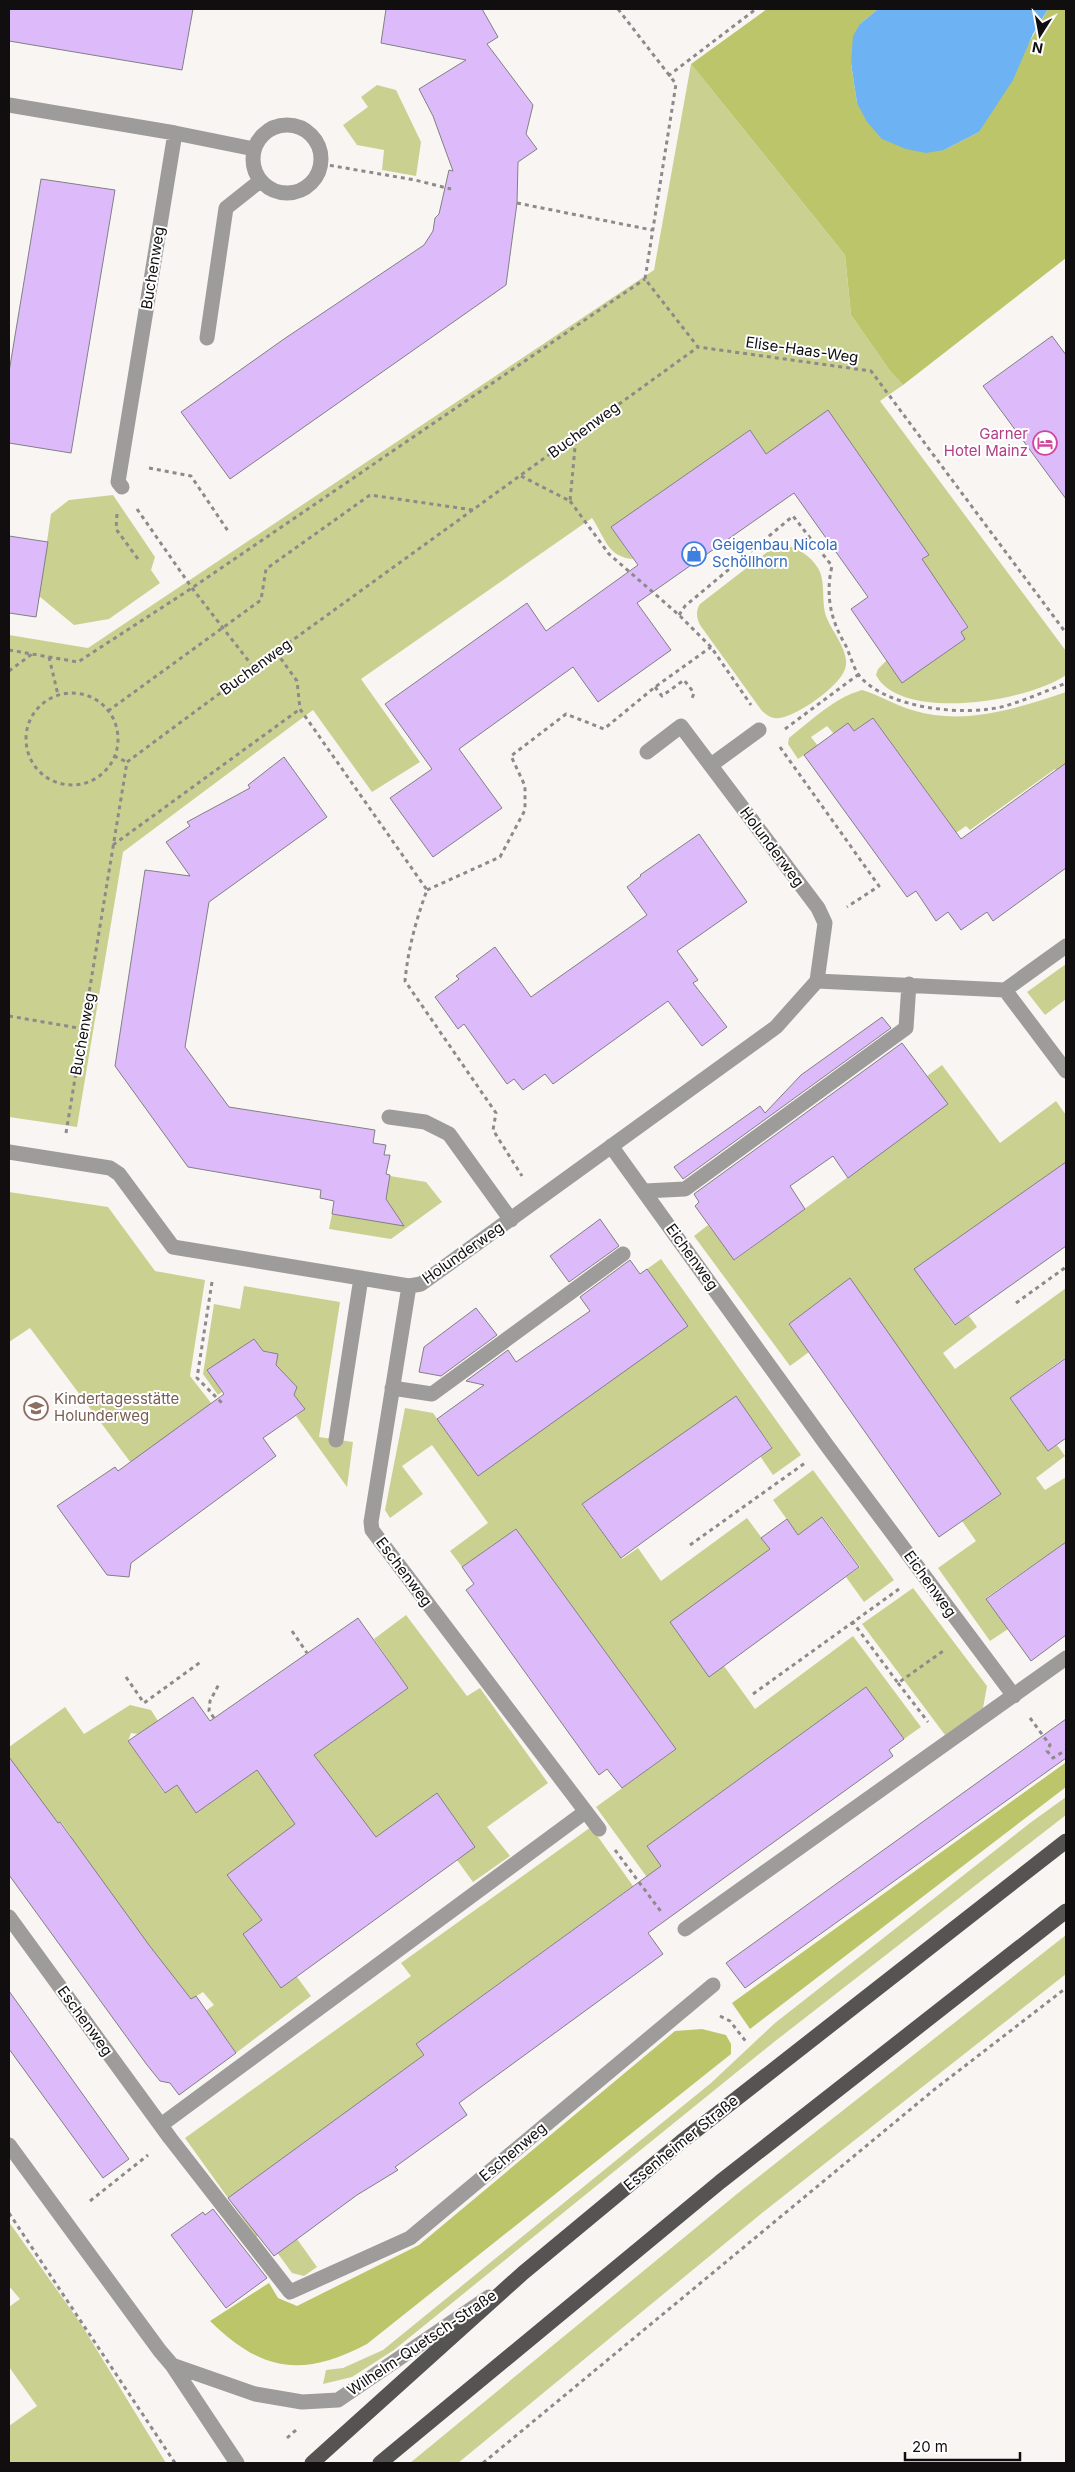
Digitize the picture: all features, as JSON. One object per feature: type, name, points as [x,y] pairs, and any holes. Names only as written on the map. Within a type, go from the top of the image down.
[{"type":"main road","name":"Essenheimer Straße","points":[[312,2463],[524,2274],[696,2130],[1066,1841]]},
{"type":"main road","points":[[380,2463],[728,2176],[1066,1911]]},
{"type":"street","points":[[9,105],[175,133],[254,149]]},
{"type":"street","points":[[291,125],[300,127],[315,138],[322,155],[322,164],[313,183],[297,193],[277,192],[260,181],[253,166],[254,149],[258,140],[272,128],[291,125]]},
{"type":"street","name":"Buchenweg","points":[[126,494],[118,482],[175,133]]},
{"type":"street","points":[[207,338],[226,208],[260,181]]},
{"type":"street","name":"Holunderweg","points":[[9,1152],[110,1168],[118,1174],[173,1247],[409,1286],[421,1284],[776,1027],[817,981],[825,923],[818,908],[681,726],[648,752]]},
{"type":"street","points":[[711,765],[759,730]]},
{"type":"street","points":[[817,981],[1005,990],[1066,946]]},
{"type":"street","points":[[645,1191],[685,1189],[906,1028],[909,984]]},
{"type":"street","points":[[1005,990],[1066,1071]]},
{"type":"street","points":[[389,1117],[425,1122],[449,1134],[511,1220]]},
{"type":"street","name":"Eichenweg","points":[[611,1146],[828,1447],[1014,1696]]},
{"type":"street","points":[[392,1388],[432,1394],[623,1254]]},
{"type":"street","points":[[336,1440],[362,1278]]},
{"type":"street","name":"Eschenweg","points":[[409,1286],[371,1522],[372,1530],[599,1829]]},
{"type":"street","points":[[686,1929],[1066,1658]]},
{"type":"street","points":[[161,2125],[585,1812]]},
{"type":"street","name":"Eschenweg","points":[[9,1917],[170,2138],[290,2292],[410,2238],[713,1985]]},
{"type":"street","points":[[9,2145],[172,2365],[237,2463]]},
{"type":"street","name":"Wilhelm-Quetsch-Straße","points":[[172,2365],[255,2394],[302,2402],[338,2400],[524,2274]]},
{"type":"path","points":[[618,9],[676,84],[645,278],[698,348]]},
{"type":"path","points":[[668,76],[756,9]]},
{"type":"path","points":[[322,164],[415,180],[451,190]]},
{"type":"path","points":[[517,203],[652,230]]},
{"type":"path","points":[[9,650],[78,662],[192,588],[645,278]]},
{"type":"path","name":"Buchenweg","points":[[64,1143],[127,762],[276,652],[698,348]]},
{"type":"path","name":"Elise-Haas-Weg","points":[[698,348],[871,371],[1066,633]]},
{"type":"path","points":[[521,476],[570,501],[576,436]]},
{"type":"path","points":[[121,463],[190,476],[228,531]]},
{"type":"path","points":[[138,559],[116,529],[117,510],[126,494],[192,588],[254,668]]},
{"type":"path","points":[[108,711],[261,600],[266,569],[370,495],[474,510]]},
{"type":"path","points":[[679,615],[685,606],[793,516],[832,566],[828,582],[829,604],[835,629],[859,674],[886,695],[920,706],[983,710],[1005,706],[1066,683]]},
{"type":"path","points":[[538,1199],[492,1130],[496,1113],[404,981],[411,939],[427,890],[500,857],[526,810],[525,786],[511,756],[566,714],[604,729],[655,687],[711,647]]},
{"type":"path","points":[[276,652],[296,681],[300,709],[427,890]]},
{"type":"path","points":[[9,671],[32,654]]},
{"type":"path","points":[[49,657],[58,695]]},
{"type":"path","points":[[781,732],[859,674]]},
{"type":"path","points":[[655,687],[662,696],[680,682]]},
{"type":"path","points":[[83,694],[96,700],[108,711],[117,731],[117,744],[114,756],[107,769],[96,778],[83,784],[69,785],[56,782],[43,774],[34,764],[27,752],[26,737],[28,724],[35,711],[45,701],[58,695],[83,694]]},
{"type":"path","points":[[113,844],[300,709]]},
{"type":"path","points":[[114,756],[127,762]]},
{"type":"path","points":[[9,1016],[84,1029]]},
{"type":"path","points":[[215,1254],[197,1378],[222,1403]]},
{"type":"path","points":[[1016,1303],[1066,1267]]},
{"type":"path","points":[[690,1545],[828,1447]]},
{"type":"path","points":[[753,1694],[852,1621],[922,1573]]},
{"type":"path","points":[[852,1621],[945,1745]]},
{"type":"path","points":[[292,1631],[308,1653]]},
{"type":"path","points":[[898,1683],[966,1634]]},
{"type":"path","points":[[126,1677],[144,1703],[202,1661]]},
{"type":"path","points":[[214,1718],[209,1711],[210,1701],[219,1684]]},
{"type":"path","points":[[1028,1715],[1050,1745],[1047,1751],[1053,1758],[1066,1750]]},
{"type":"path","points":[[599,1829],[666,1920]]},
{"type":"path","points":[[483,2463],[935,2089],[1066,1988]]},
{"type":"path","points":[[90,2201],[170,2138]]},
{"type":"path","points":[[9,2213],[175,2463]]},
{"type":"path","points":[[287,2438],[300,2427]]},
{"type":"green space","points":[[767,9],[878,9],[860,24],[851,63],[857,103],[944,150],[979,132],[1048,9],[1066,9],[1066,258],[903,385],[890,371],[851,315],[845,255],[691,64]]},
{"type":"green space","points":[[691,64],[845,255],[851,315],[890,371],[903,385],[880,401],[1066,651],[1066,675],[1025,693],[967,703],[938,703],[911,699],[890,690],[876,675],[878,669],[887,660],[961,632],[968,626],[954,606],[949,609],[912,566],[929,555],[828,411],[766,454],[750,430],[611,527],[633,559],[617,554],[612,550],[592,518],[361,679],[420,762],[372,792],[313,710],[123,852],[77,1127],[9,1117],[9,635],[88,648],[654,270]]},
{"type":"green space","points":[[377,85],[396,90],[421,142],[416,176],[382,170],[384,150],[357,145],[343,125],[368,107],[361,97]]},
{"type":"green space","points":[[113,495],[155,557],[151,570],[160,583],[109,619],[74,625],[39,596],[51,514],[69,500]]},
{"type":"green space","points":[[784,545],[803,553],[818,568],[822,579],[826,616],[843,649],[846,663],[845,669],[835,684],[816,700],[796,712],[777,718],[770,717],[762,711],[700,625],[697,612],[700,604],[775,546]]},
{"type":"green space","points":[[862,690],[912,710],[931,715],[951,716],[990,713],[1066,692],[1066,767],[1058,773],[1055,769],[970,830],[966,826],[953,835],[946,818],[873,718],[854,731],[848,723],[834,734],[827,726],[811,737],[818,746],[798,759],[788,744],[789,738],[824,710],[842,698]]},
{"type":"green space","points":[[1066,964],[1066,999],[1045,1015],[1027,992]]},
{"type":"green space","points":[[942,1065],[1000,1143],[1056,1101],[1066,1115],[1066,1162],[915,1269],[954,1325],[969,1316],[977,1327],[943,1353],[955,1369],[1066,1288],[1066,1357],[1010,1398],[1048,1451],[1057,1445],[1065,1456],[1036,1478],[1045,1490],[1066,1477],[1066,1542],[986,1598],[1008,1629],[990,1641],[938,1568],[976,1541],[962,1521],[1001,1494],[849,1279],[789,1324],[809,1352],[790,1366],[694,1236],[708,1225],[735,1260],[947,1104],[927,1076]]},
{"type":"green space","points":[[384,1175],[426,1182],[442,1202],[391,1239],[329,1229],[332,1214],[377,1221],[387,1194]]},
{"type":"green space","points":[[9,1192],[108,1207],[155,1271],[205,1280],[190,1376],[215,1408],[196,1414],[131,1463],[30,1328],[9,1342]]},
{"type":"green space","points":[[661,1259],[801,1455],[773,1475],[760,1456],[772,1447],[736,1397],[582,1505],[622,1559],[638,1548],[661,1581],[747,1518],[770,1549],[709,1676],[724,1666],[755,1709],[853,1636],[921,1727],[904,1739],[866,1687],[647,1846],[685,1897],[670,1909],[596,1807],[676,1749],[516,1529],[462,1567],[450,1551],[488,1523],[432,1445],[402,1466],[423,1494],[390,1518],[385,1510],[405,1408],[433,1413],[478,1475],[687,1326],[647,1269]]},
{"type":"green space","points":[[244,1286],[340,1302],[319,1437],[353,1442],[347,1487],[296,1416],[305,1409],[294,1395],[297,1387],[276,1368],[277,1359],[270,1352],[263,1351],[254,1339],[208,1370],[222,1392],[218,1395],[203,1374],[214,1304],[240,1309]]},
{"type":"green space","points":[[813,1470],[894,1580],[864,1602],[846,1577],[860,1567],[823,1517],[798,1535],[773,1500]]},
{"type":"green space","points":[[913,1588],[987,1686],[983,1708],[945,1735],[862,1624]]},
{"type":"green space","points":[[406,1615],[467,1696],[480,1688],[548,1783],[487,1827],[510,1856],[473,1882],[457,1860],[474,1847],[437,1793],[244,1934],[281,1988],[297,1977],[311,1996],[236,2053],[228,2041],[218,2048],[201,2014],[214,2005],[203,1992],[190,2000],[155,1965],[100,1877],[93,1882],[65,1841],[71,1836],[61,1822],[52,1828],[19,1771],[9,1779],[9,1747],[65,1707],[84,1734],[130,1705],[151,1710],[158,1721],[138,1734],[131,1733],[128,1741],[164,1793],[177,1785],[192,1807],[202,1808],[257,1770],[328,1745],[408,1688],[374,1639]]},
{"type":"green space","points":[[1065,1763],[1066,1787],[750,2029],[732,2003]]},
{"type":"green space","points":[[1066,1797],[1066,1815],[774,2042],[394,2350],[352,2377],[323,2384],[326,2370],[343,2368],[383,2350],[711,2083],[775,2023],[1030,1823]]},
{"type":"green space","points":[[591,1827],[633,1886],[416,2044],[424,2055],[247,2184],[291,2244],[297,2239],[317,2267],[304,2276],[292,2273],[263,2233],[256,2237],[185,2138],[411,1976],[401,1963]]},
{"type":"green space","points":[[1066,1935],[1066,1974],[762,2213],[458,2463],[410,2463],[743,2189]]},
{"type":"green space","points":[[702,2029],[726,2035],[731,2044],[731,2054],[367,2344],[344,2355],[322,2362],[302,2365],[284,2364],[265,2360],[247,2351],[210,2321],[269,2283],[278,2298],[297,2306],[419,2245],[675,2031]]},
{"type":"green space","points":[[9,2222],[81,2324],[166,2463],[9,2463],[9,2426],[37,2406],[9,2367],[9,2307],[20,2299],[9,2286]]},
{"type":"water","points":[[878,9],[1048,9],[1033,34],[1013,80],[979,132],[944,150],[926,153],[906,149],[882,139],[867,122],[857,103],[851,63],[853,36],[860,24]]},
{"type":"building","points":[[9,9],[193,9],[182,70],[9,41]]},
{"type":"building","points":[[386,9],[482,9],[498,37],[487,44],[533,105],[526,134],[537,149],[518,162],[517,203],[506,285],[230,479],[181,412],[284,339],[424,245],[433,231],[435,218],[439,214],[449,170],[453,171],[433,116],[419,89],[466,60],[381,43]]},
{"type":"building","points":[[41,179],[115,190],[71,453],[9,443],[9,372]]},
{"type":"building","name":"Garner Hotel Mainz","points":[[1052,336],[1066,355],[1066,499],[983,386]]},
{"type":"building","points":[[828,410],[929,555],[922,559],[968,627],[961,632],[965,639],[902,683],[851,609],[868,597],[794,493],[637,603],[671,650],[598,702],[573,667],[459,749],[502,808],[433,857],[390,798],[432,769],[385,704],[527,603],[546,631],[638,565],[611,527],[750,430],[766,454]]},
{"type":"building","points":[[9,536],[48,542],[36,617],[9,613]]},
{"type":"building","points":[[873,718],[961,839],[1066,763],[1066,868],[993,921],[987,912],[961,930],[948,912],[936,921],[916,891],[907,897],[804,755],[848,723],[854,731]]},
{"type":"building","points":[[284,757],[327,817],[209,902],[185,1047],[229,1107],[375,1130],[373,1143],[386,1145],[384,1155],[390,1155],[386,1174],[390,1175],[386,1199],[404,1226],[332,1214],[334,1201],[320,1198],[321,1190],[188,1167],[115,1066],[145,870],[190,876],[166,842],[190,826],[187,822],[250,788],[248,785]]},
{"type":"building","points":[[699,834],[747,902],[677,951],[698,980],[693,983],[727,1027],[702,1046],[668,1001],[553,1084],[545,1074],[523,1090],[514,1079],[507,1084],[464,1024],[458,1029],[435,997],[459,979],[456,976],[495,947],[531,997],[647,915],[627,887],[640,875]]},
{"type":"building","points":[[882,1017],[891,1028],[683,1179],[674,1167],[760,1106],[765,1113],[801,1075]]},
{"type":"building","points":[[902,1043],[948,1104],[848,1178],[833,1156],[790,1186],[805,1209],[734,1260],[695,1206],[699,1202],[694,1194]]},
{"type":"building","points":[[1066,1162],[1066,1246],[955,1325],[914,1269]]},
{"type":"building","points":[[600,1219],[619,1246],[569,1282],[550,1256]]},
{"type":"building","points":[[630,1260],[640,1274],[647,1269],[688,1326],[478,1476],[437,1419],[484,1385],[466,1381],[508,1350],[516,1362],[590,1311],[580,1297]]},
{"type":"building","points":[[850,1278],[1001,1494],[939,1537],[789,1324]]},
{"type":"building","points":[[476,1308],[497,1335],[441,1376],[419,1372],[424,1347]]},
{"type":"building","points":[[254,1339],[263,1351],[278,1354],[276,1365],[297,1387],[294,1395],[305,1409],[263,1438],[276,1456],[131,1563],[129,1577],[107,1575],[57,1506],[115,1467],[118,1471],[224,1394],[207,1370]]},
{"type":"building","points":[[1066,1358],[1066,1438],[1048,1451],[1010,1398]]},
{"type":"building","points":[[736,1396],[772,1448],[621,1558],[582,1504]]},
{"type":"building","points":[[822,1517],[859,1567],[709,1677],[670,1622],[770,1549],[761,1538],[787,1519],[798,1535]]},
{"type":"building","points":[[516,1529],[676,1749],[622,1788],[607,1769],[599,1775],[466,1590],[474,1584],[462,1567]]},
{"type":"building","points":[[1066,1542],[1066,1635],[1031,1661],[986,1599]]},
{"type":"building","points":[[358,1618],[408,1688],[314,1755],[376,1837],[437,1793],[475,1847],[281,1988],[243,1934],[262,1920],[227,1875],[295,1824],[257,1770],[196,1813],[177,1785],[165,1793],[128,1741],[193,1697],[210,1721]]},
{"type":"building","points":[[866,1687],[904,1739],[889,1750],[893,1756],[648,1933],[663,1954],[459,2103],[467,2115],[395,2167],[398,2170],[357,2195],[274,2256],[228,2198],[424,2055],[416,2044],[661,1866],[647,1846]]},
{"type":"building","points":[[1066,1719],[1066,1758],[745,1988],[726,1963]]},
{"type":"building","points":[[9,1757],[58,1823],[60,1822],[149,1945],[191,1999],[196,1996],[236,2053],[179,2095],[170,2083],[160,2081],[147,2065],[9,1875]]},
{"type":"building","points":[[9,1991],[129,2159],[103,2178],[9,2049]]},
{"type":"building","points":[[213,2209],[267,2278],[226,2308],[171,2235],[203,2212],[205,2215]]},
{"type":"place","name":"Garner Hotel Mainz","points":[[1045,443]]},
{"type":"place","name":"Geigenbau Nicola Schöllhorn","points":[[694,554]]},
{"type":"place","name":"Kindertagesstätte Holunderweg","points":[[36,1408]]}]
